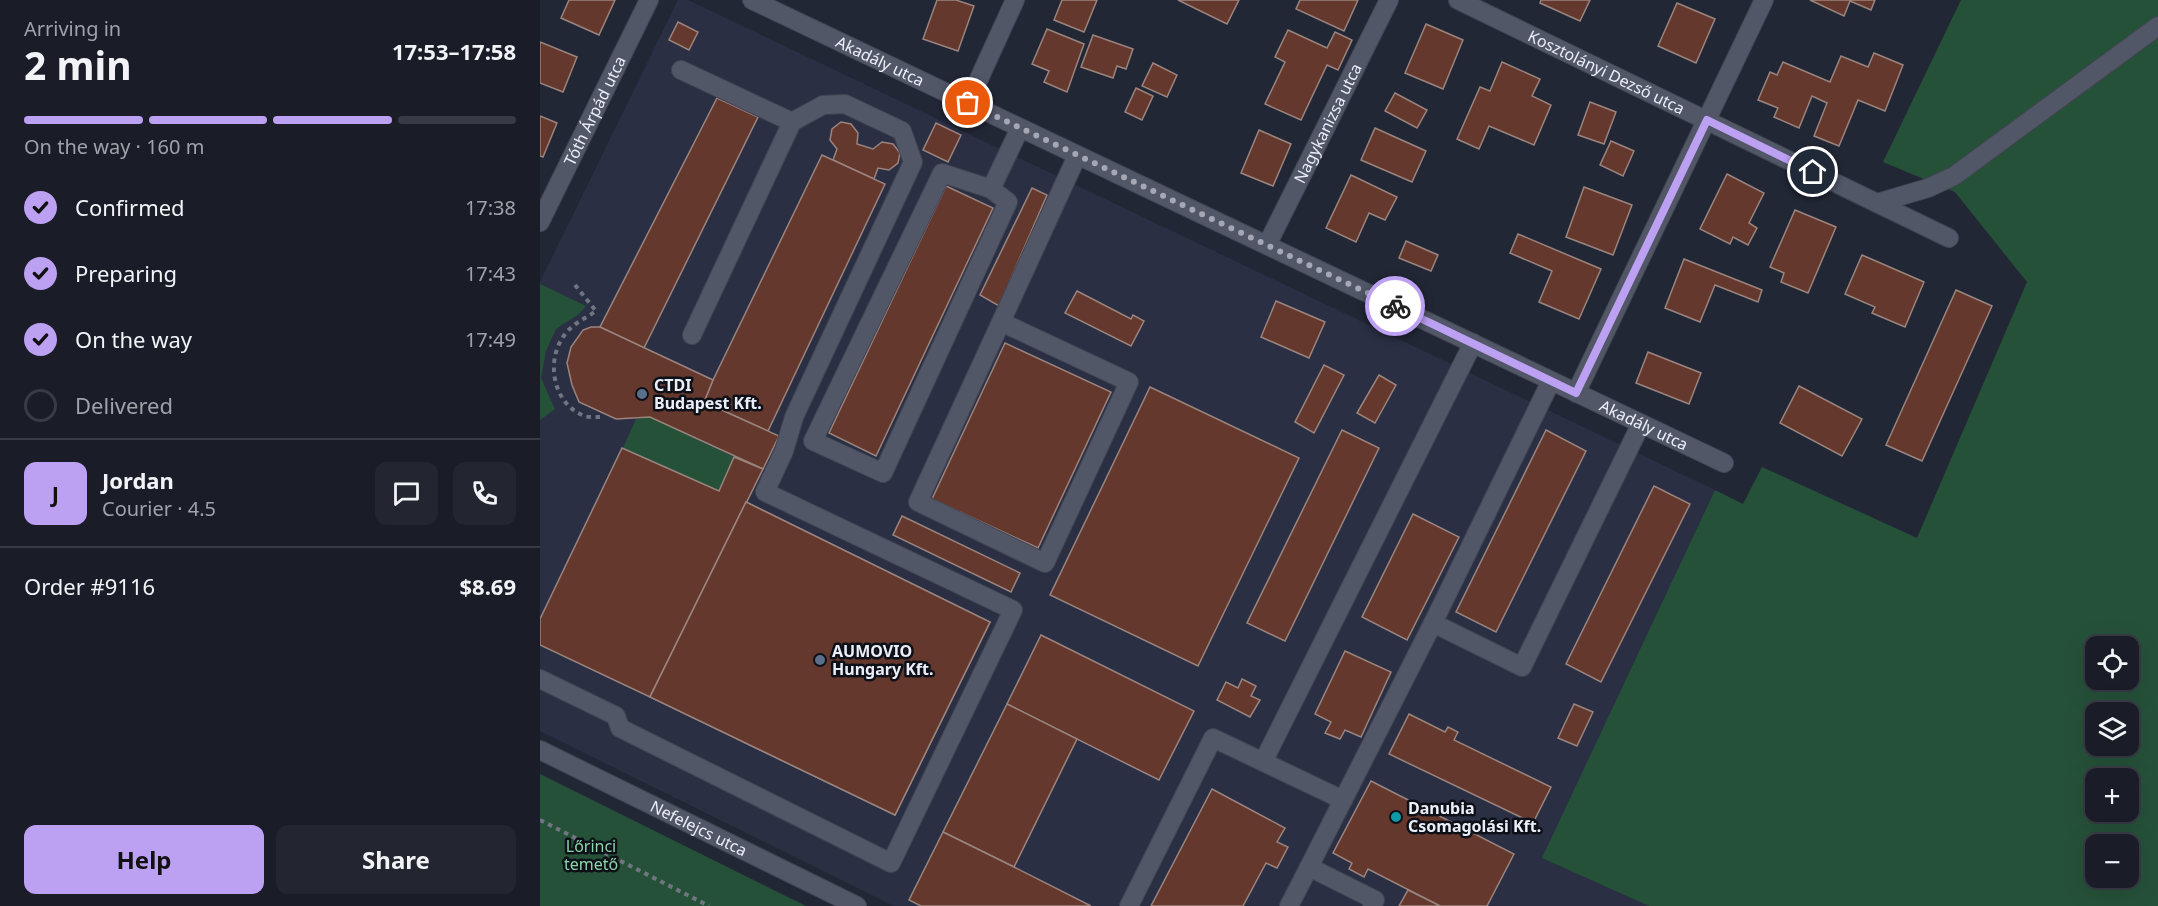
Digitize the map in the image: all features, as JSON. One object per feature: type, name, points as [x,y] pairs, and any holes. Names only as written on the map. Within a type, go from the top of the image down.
[{"type":"street","name":"Tóth Árpád utca","points":[[540,222],[649,0]]},
{"type":"street","name":"Akadály utca","points":[[752,0],[1724,463]]},
{"type":"street","points":[[968,103],[1015,0]]},
{"type":"street","name":"Nagykanizsa utca","points":[[1267,245],[1389,0]]},
{"type":"street","name":"Kosztolányi Dezső utca","points":[[1458,0],[1948,238]]},
{"type":"street","points":[[1576,393],[1764,0]]},
{"type":"street","points":[[1877,203],[1928,188],[1954,176],[2158,26]]},
{"type":"street","points":[[681,70],[792,122]]},
{"type":"street","points":[[540,679],[616,716],[620,728],[891,863],[1013,610],[765,492],[784,451],[794,417],[913,162],[902,131],[845,104],[823,105],[792,122],[692,335]]},
{"type":"street","points":[[991,189],[1020,128]]},
{"type":"street","points":[[1001,321],[1129,382],[1045,563],[918,502],[1001,321],[1077,156]]},
{"type":"street","points":[[942,173],[991,189],[1008,202],[882,472],[813,441],[942,173]]},
{"type":"street","points":[[1264,760],[1473,343]]},
{"type":"street","points":[[1289,906],[1551,381]]},
{"type":"street","points":[[1432,623],[1522,667],[1641,424]]},
{"type":"street","points":[[1129,906],[1213,738],[1264,760],[1343,800]]},
{"type":"street","name":"Nefelejcs utca","points":[[540,750],[857,906]]},
{"type":"street","points":[[1309,867],[1375,900],[1372,906]]},
{"type":"path","points":[[575,285],[596,311],[573,325],[564,335],[554,362],[554,380],[567,405],[583,416],[601,417]]},
{"type":"path","points":[[540,820],[709,906]]},
{"type":"shaded area","points":[[678,0],[688,0],[1715,490],[1543,858],[1649,906],[894,906],[540,731],[540,282]]},
{"type":"green space","points":[[1961,0],[2158,0],[2158,906],[1649,906],[1542,858],[1715,490],[1743,504],[1762,467],[1917,538],[2027,282],[1955,192],[1883,162]]},
{"type":"green space","points":[[540,284],[586,306],[579,314],[556,329],[546,351],[541,378],[555,409],[540,420]]},
{"type":"green space","points":[[650,417],[734,457],[719,491],[623,448],[636,419]]},
{"type":"green space","name":"Lőrinci temető","points":[[540,774],[806,906],[540,906]]},
{"type":"building","points":[[569,0],[615,0],[599,35],[561,18]]},
{"type":"building","points":[[937,0],[956,0],[974,6],[958,51],[923,39]]},
{"type":"building","points":[[1062,0],[1097,0],[1084,32],[1054,20]]},
{"type":"building","points":[[1178,0],[1239,0],[1227,24]]},
{"type":"building","points":[[1300,0],[1358,0],[1344,31],[1296,9]]},
{"type":"building","points":[[1541,0],[1590,0],[1580,21],[1540,3]]},
{"type":"building","points":[[1810,0],[1875,0],[1871,10],[1850,1],[1844,16]]},
{"type":"building","points":[[1677,3],[1715,19],[1696,63],[1658,46]]},
{"type":"building","points":[[678,22],[698,32],[689,50],[669,40]]},
{"type":"building","points":[[1426,24],[1463,40],[1443,89],[1405,73]]},
{"type":"building","points":[[1047,29],[1084,44],[1067,92],[1044,82],[1049,71],[1032,64]]},
{"type":"building","points":[[1288,30],[1327,48],[1335,32],[1352,40],[1338,70],[1327,65],[1301,120],[1265,104],[1285,62],[1275,57]]},
{"type":"building","points":[[1093,35],[1133,49],[1126,69],[1117,66],[1113,78],[1081,67]]},
{"type":"building","points":[[540,42],[577,57],[563,92],[540,83]]},
{"type":"building","points":[[1874,53],[1903,65],[1885,111],[1858,100],[1839,146],[1814,136],[1827,103],[1812,96],[1799,128],[1774,117],[1778,108],[1758,100],[1770,72],[1777,75],[1783,62],[1830,82],[1841,56],[1868,67]]},
{"type":"building","points":[[1502,62],[1540,79],[1532,96],[1551,105],[1534,145],[1489,126],[1479,149],[1457,139],[1480,87],[1490,91]]},
{"type":"building","points":[[1153,63],[1177,75],[1167,97],[1142,86]]},
{"type":"building","points":[[1136,88],[1153,96],[1142,120],[1125,112]]},
{"type":"building","points":[[1395,93],[1427,110],[1417,128],[1385,111]]},
{"type":"building","points":[[717,98],[758,117],[644,348],[600,327]]},
{"type":"building","points":[[1590,102],[1616,112],[1604,144],[1578,135]]},
{"type":"building","points":[[540,116],[557,123],[543,157],[540,156]]},
{"type":"building","points":[[841,122],[851,124],[858,133],[857,144],[873,149],[882,142],[893,144],[900,153],[898,163],[889,170],[878,168],[874,179],[833,160],[837,149],[830,140],[832,129]]},
{"type":"building","points":[[936,123],[961,135],[948,162],[923,150]]},
{"type":"building","points":[[1375,128],[1426,151],[1412,182],[1361,160]]},
{"type":"building","points":[[1259,130],[1291,144],[1273,186],[1241,173]]},
{"type":"building","points":[[1611,141],[1634,151],[1623,176],[1600,165]]},
{"type":"building","points":[[822,155],[885,184],[768,431],[704,402]]},
{"type":"building","points":[[1727,174],[1764,193],[1749,223],[1757,228],[1748,245],[1733,237],[1730,244],[1700,229]]},
{"type":"building","points":[[1351,175],[1397,197],[1385,220],[1369,213],[1356,242],[1326,228]]},
{"type":"building","points":[[946,186],[993,208],[876,456],[829,433]]},
{"type":"building","points":[[1584,187],[1632,205],[1613,255],[1566,237]]},
{"type":"building","points":[[1032,188],[1047,195],[999,306],[980,295]]},
{"type":"building","points":[[1795,210],[1836,227],[1808,293],[1781,282],[1784,273],[1770,267]]},
{"type":"building","points":[[1518,234],[1601,269],[1579,319],[1539,302],[1552,271],[1510,253]]},
{"type":"building","points":[[1406,241],[1438,255],[1431,271],[1399,258]]},
{"type":"building","points":[[1862,255],[1924,282],[1905,327],[1872,313],[1875,307],[1845,294]]},
{"type":"building","points":[[1684,259],[1762,290],[1758,302],[1715,285],[1700,322],[1665,308]]},
{"type":"building","points":[[1956,290],[1992,306],[1922,461],[1886,445]]},
{"type":"building","points":[[1077,291],[1131,319],[1133,315],[1144,321],[1131,346],[1065,313]]},
{"type":"building","points":[[1276,301],[1325,322],[1309,358],[1261,337]]},
{"type":"building","name":"CTDI Budapest Kft.","points":[[600,327],[713,380],[704,402],[779,436],[763,469],[650,417],[616,419],[579,402],[567,363],[571,347],[583,330]]},
{"type":"building","points":[[1005,343],[1111,392],[1038,548],[932,499]]},
{"type":"building","points":[[1648,352],[1701,373],[1689,404],[1636,383]]},
{"type":"building","points":[[1324,365],[1344,375],[1314,433],[1295,422]]},
{"type":"building","points":[[1379,375],[1396,385],[1375,423],[1357,413]]},
{"type":"building","points":[[1799,386],[1862,419],[1842,456],[1780,423]]},
{"type":"building","points":[[1150,387],[1299,458],[1198,666],[1050,595]]},
{"type":"building","points":[[1342,430],[1379,448],[1285,641],[1247,623]]},
{"type":"building","points":[[1546,430],[1586,451],[1496,632],[1456,612]]},
{"type":"building","points":[[622,448],[719,491],[734,457],[763,469],[650,697],[540,645],[540,619]]},
{"type":"building","points":[[1654,486],[1690,504],[1601,682],[1566,664]]},
{"type":"building","name":"AUMOVIO Hungary Kft.","points":[[746,502],[990,622],[895,815],[650,697]]},
{"type":"building","name":"AUMOVIO Hungary Kft.","points":[[746,502],[990,622],[895,815],[650,697]]},
{"type":"building","points":[[1413,514],[1459,537],[1407,640],[1362,617]]},
{"type":"building","points":[[902,516],[1020,573],[1011,592],[893,535]]},
{"type":"building","points":[[1041,635],[1194,711],[1159,780],[1007,704]]},
{"type":"building","points":[[1345,651],[1391,672],[1361,737],[1345,730],[1340,739],[1325,733],[1331,722],[1315,714]]},
{"type":"building","points":[[1242,679],[1256,686],[1251,696],[1260,700],[1250,717],[1217,700],[1226,682],[1238,688]]},
{"type":"building","points":[[1007,704],[1077,739],[1014,867],[943,832]]},
{"type":"building","points":[[1574,704],[1593,712],[1577,746],[1558,738]]},
{"type":"building","points":[[1409,714],[1445,732],[1448,727],[1458,732],[1454,740],[1551,787],[1533,823],[1389,754]]},
{"type":"building","name":"Danubia Csomagolási Kft.","points":[[1371,781],[1514,854],[1487,906],[1440,906],[1368,869],[1364,877],[1349,869],[1352,863],[1333,853]]},
{"type":"building","points":[[1212,789],[1285,828],[1277,842],[1288,847],[1277,868],[1266,863],[1243,906],[1151,906]]},
{"type":"building","points":[[943,832],[1091,906],[921,906],[909,900]]},
{"type":"building","points":[[1408,890],[1440,906],[1399,906]]},
{"type":"way so far","points":[[968,103],[1395,306]]},
{"type":"place","name":"CTDI Budapest Kft.","points":[[642,394]]},
{"type":"place","name":"AUMOVIO Hungary Kft.","points":[[820,660]]},
{"type":"place","name":"Danubia Csomagolási Kft.","points":[[1396,817]]},
{"type":"route","points":[[1395,306],[1576,393],[1707,120],[1813,172]]}]
